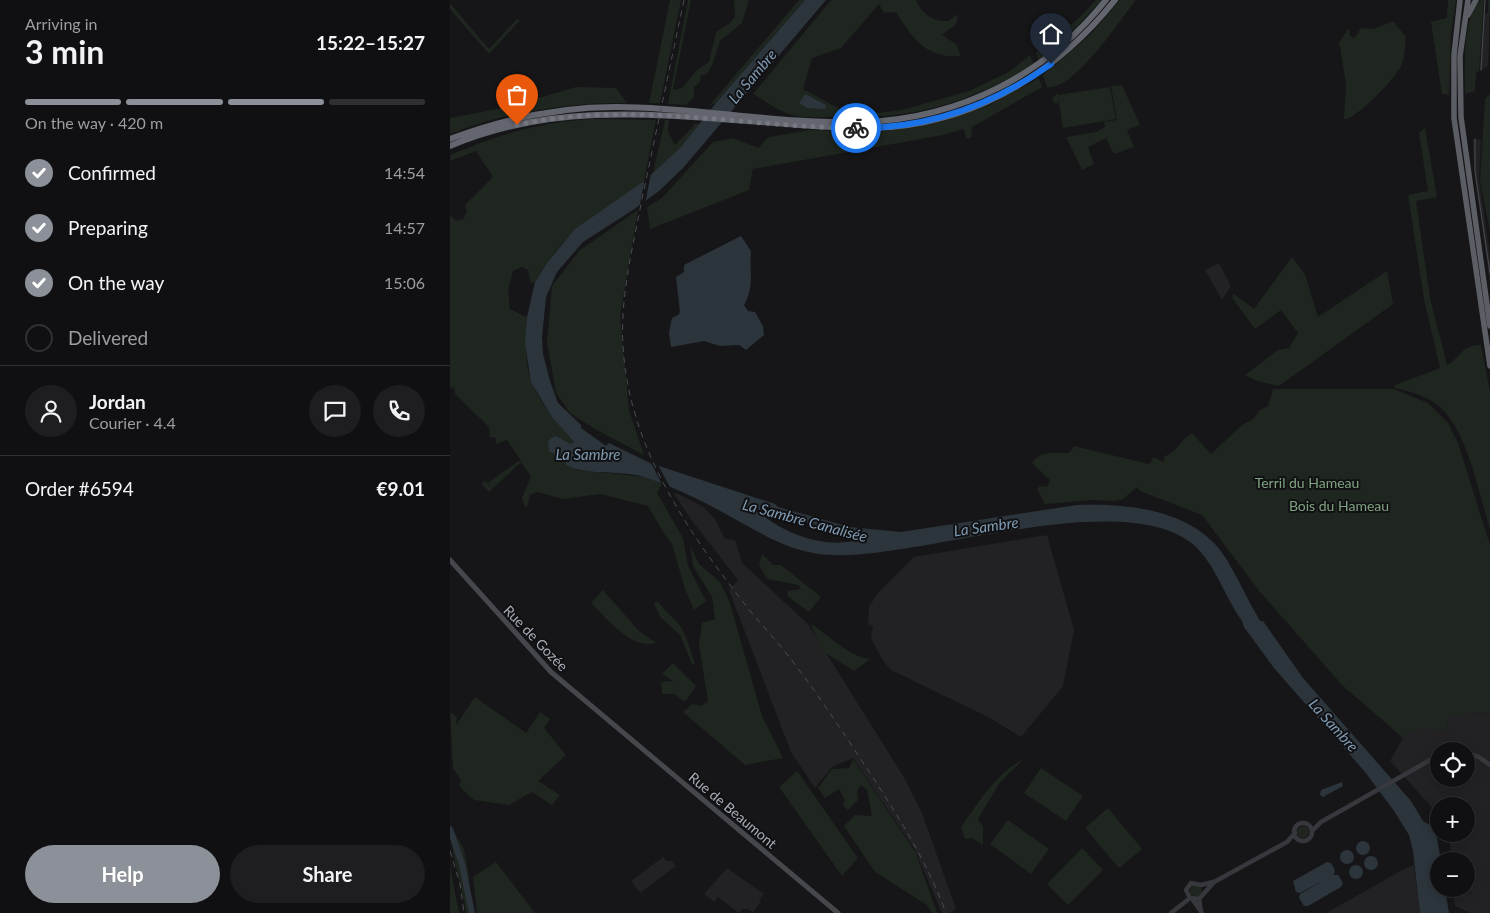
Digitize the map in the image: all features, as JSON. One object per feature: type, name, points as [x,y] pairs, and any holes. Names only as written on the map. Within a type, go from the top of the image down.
[{"type":"highway","points":[[450,139],[474,130],[530,116],[615,110],[787,121],[838,122],[891,120],[927,114],[975,99],[1022,76],[1047,59],[1086,24],[1106,0]]},
{"type":"highway","points":[[787,121],[838,128],[893,127],[950,116],[978,106],[1025,82],[1051,64],[1086,34],[1115,0]]},
{"type":"highway","points":[[1460,0],[1454,55],[1454,118],[1484,310],[1490,326]]},
{"type":"highway","points":[[1468,0],[1463,29],[1460,74],[1461,117],[1490,366]]},
{"type":"highway","points":[[1463,29],[1476,0]]},
{"type":"highway","points":[[450,146],[502,128],[615,110]]},
{"type":"main road","name":"Rue de Gozée","points":[[450,560],[539,661],[613,725]]},
{"type":"main road","name":"Rue de Beaumont","points":[[613,725],[838,913]]},
{"type":"street","points":[[1475,756],[1490,765]]},
{"type":"street","points":[[1201,912],[1199,899],[1204,891],[1214,882],[1287,842],[1298,839],[1308,840],[1312,831],[1322,822],[1430,760]]},
{"type":"street","points":[[1287,842],[1295,833],[1299,824],[1309,825],[1322,822]]},
{"type":"street","points":[[1309,825],[1312,831]]},
{"type":"street","points":[[1295,833],[1298,839]]},
{"type":"street","points":[[1201,912],[1186,891],[1189,885],[1196,882],[1201,885],[1204,891]]},
{"type":"street","points":[[1201,885],[1214,882]]},
{"type":"street","points":[[1171,913],[1191,899],[1199,899]]},
{"type":"shaded area","points":[[1489,13],[1488,66],[1480,71],[1484,14]]},
{"type":"shaded area","points":[[1473,139],[1481,140],[1479,179],[1490,255],[1490,283],[1474,171]]},
{"type":"shaded area","points":[[1219,263],[1231,286],[1222,300],[1205,270]]},
{"type":"shaded area","points":[[676,493],[702,506],[715,519],[725,539],[735,540],[742,563],[808,624],[905,779],[922,813],[956,909],[950,913],[942,913],[915,850],[853,758],[832,767],[815,788],[791,752],[729,590],[738,580],[690,518],[674,494]]},
{"type":"shaded area","points":[[1047,535],[1074,630],[1063,686],[1021,737],[990,718],[891,670],[883,661],[871,638],[873,626],[868,624],[869,607],[877,594],[914,557]]},
{"type":"shaded area","points":[[1478,712],[1490,714],[1490,913],[1471,913],[1455,906],[1454,897],[1475,897],[1475,852],[1450,852],[1450,842],[1475,842],[1475,797],[1430,797],[1430,806],[1390,761],[1403,738],[1413,730],[1426,727],[1444,731],[1451,715]]},
{"type":"shaded area","points":[[663,857],[667,861],[672,861],[676,866],[640,893],[631,881]]},
{"type":"shaded area","points":[[1414,865],[1420,913],[1326,913],[1406,868]]},
{"type":"shaded area","points":[[727,868],[764,894],[759,900],[761,902],[753,912],[742,909],[739,913],[718,897],[714,902],[704,894]]},
{"type":"green space","points":[[670,0],[681,0],[660,103],[649,103]]},
{"type":"green space","points":[[688,0],[691,0],[673,90],[682,88],[697,70],[709,62],[716,32],[730,23],[735,17],[734,0],[749,0],[742,23],[720,41],[707,74],[701,75],[700,82],[694,87],[694,97],[686,105],[668,104]]},
{"type":"green space","points":[[799,0],[805,0],[716,103],[709,106]]},
{"type":"green space","points":[[831,0],[916,0],[924,13],[937,20],[948,21],[958,14],[956,24],[942,35],[956,44],[961,56],[949,56],[930,51],[908,31],[896,12],[884,13],[879,4],[841,48],[812,58],[803,89],[853,116],[902,110],[969,91],[1009,72],[1030,55],[1034,65],[984,91],[959,100],[935,108],[885,116],[857,118],[796,116],[778,109],[753,94]]},
{"type":"green space","points":[[1096,0],[1102,0],[1064,40],[1039,61],[1036,52],[1078,19]]},
{"type":"green space","points":[[1120,0],[1136,0],[1082,67],[1069,79],[1057,86],[1047,87],[1043,75],[1091,34]]},
{"type":"green space","points":[[1448,0],[1456,0],[1451,35],[1449,95],[1442,94],[1431,22],[1447,18]]},
{"type":"green space","points":[[1481,0],[1484,0],[1479,71],[1476,73],[1475,91],[1465,94],[1465,58],[1470,18]]},
{"type":"green space","points":[[1488,0],[1490,0],[1488,66]]},
{"type":"green space","points":[[450,3],[489,49],[517,19],[520,20],[489,54],[450,9]]},
{"type":"green space","points":[[1394,22],[1406,37],[1402,64],[1393,78],[1367,105],[1358,113],[1344,119],[1346,85],[1340,46],[1338,44],[1348,29],[1350,30],[1349,34],[1354,39],[1361,28],[1373,29]]},
{"type":"green space","points":[[1039,78],[1042,87],[972,127],[971,138],[966,138],[964,129],[943,135],[753,169],[749,190],[650,229],[647,207],[662,198],[713,142],[733,138],[758,148],[769,137],[809,130],[880,132],[944,121],[990,105]]},
{"type":"green space","points":[[1122,85],[1140,125],[1127,130],[1134,147],[1114,154],[1106,138],[1088,147],[1094,164],[1082,170],[1066,137],[1096,132],[1105,127],[1104,122],[1117,120],[1111,86]]},
{"type":"green space","points":[[576,87],[616,88],[627,103],[583,104],[515,114],[450,134],[450,118],[508,107]]},
{"type":"green space","points":[[1110,87],[1116,119],[1063,128],[1058,97],[1058,103],[1055,103],[1052,99],[1057,93],[1058,95]]},
{"type":"green space","points":[[1490,94],[1490,230],[1480,182],[1485,99]]},
{"type":"green space","points":[[575,120],[656,120],[644,181],[583,224],[571,235],[547,263],[535,282],[531,283],[528,270],[522,267],[513,271],[508,291],[510,309],[527,317],[527,358],[529,374],[535,390],[550,413],[574,442],[571,444],[556,436],[555,455],[565,459],[577,470],[646,477],[662,484],[657,493],[683,538],[688,566],[706,601],[694,610],[685,589],[672,544],[648,506],[600,494],[563,499],[537,492],[530,495],[527,507],[525,507],[522,498],[531,476],[521,462],[489,492],[481,483],[485,481],[492,488],[488,483],[521,461],[507,440],[496,444],[496,438],[490,437],[489,427],[455,394],[454,386],[450,389],[450,215],[456,221],[463,219],[467,212],[465,205],[493,177],[476,151],[450,161],[450,155],[520,130]]},
{"type":"green space","points":[[665,120],[669,120],[668,132],[675,145],[696,123],[700,125],[681,147],[653,173]]},
{"type":"green space","points":[[1425,128],[1437,197],[1416,201],[1430,298],[1447,365],[1465,349],[1481,345],[1490,392],[1490,529],[1472,465],[1450,419],[1431,400],[1395,388],[1395,385],[1440,368],[1424,299],[1408,195],[1428,191],[1419,133]]},
{"type":"green space","points":[[638,210],[620,316],[629,410],[644,455],[595,429],[570,413],[556,393],[547,342],[552,286],[580,250]]},
{"type":"green space","points":[[1292,257],[1305,274],[1318,317],[1387,271],[1393,304],[1279,386],[1257,381],[1245,375],[1278,350],[1289,348],[1298,333],[1281,310],[1255,329],[1232,298],[1234,294],[1254,309]]},
{"type":"green space","name":"Bois du Hameau","points":[[1273,389],[1394,389],[1428,403],[1448,423],[1458,443],[1490,545],[1490,714],[1478,712],[1451,715],[1444,731],[1422,728],[1413,731],[1403,738],[1342,685],[1260,592],[1202,515],[1140,491],[1137,487],[1123,499],[1114,501],[1092,500],[1045,504],[1037,489],[1040,486],[1047,487],[1050,480],[1032,463],[1044,454],[1069,453],[1074,446],[1149,464],[1154,457],[1163,462],[1165,456],[1192,433],[1211,454],[1242,425],[1253,419],[1260,410],[1268,406]]},
{"type":"green space","points":[[690,546],[699,564],[720,582],[730,603],[762,716],[783,758],[745,765],[683,712],[692,704],[701,706],[708,701],[699,645],[702,623],[715,619],[712,597],[693,566]]},
{"type":"green space","points":[[762,554],[773,565],[781,565],[821,597],[809,612],[787,596],[788,591],[801,589],[798,585],[767,579],[759,565]]},
{"type":"green space","points":[[603,590],[638,630],[656,643],[637,642],[604,617],[591,603]]},
{"type":"green space","points":[[658,601],[683,631],[695,664],[692,664],[680,635],[661,618],[654,604]]},
{"type":"green space","points":[[811,624],[847,650],[870,659],[854,671],[821,650]]},
{"type":"green space","points":[[673,663],[696,686],[685,702],[674,694],[662,694],[661,682],[673,681],[662,674]]},
{"type":"green space","points":[[475,697],[526,733],[540,712],[550,719],[544,728],[566,755],[538,781],[560,795],[552,805],[532,792],[509,805],[474,800],[459,786],[461,780],[453,768],[450,712],[457,717],[456,725]]},
{"type":"green space","points":[[853,759],[916,853],[937,913],[932,913],[927,905],[875,872],[844,826],[855,815],[872,816],[867,790],[861,785],[857,791],[858,800],[848,810],[843,806],[845,800],[839,789],[825,798],[818,788],[832,769],[849,768]]},
{"type":"green space","points":[[1024,759],[1000,782],[978,819],[983,827],[983,845],[972,838],[965,839],[961,827],[981,798],[1005,772]]},
{"type":"green space","points":[[1041,768],[1083,796],[1066,821],[1024,793]]},
{"type":"green space","points":[[797,771],[858,858],[842,876],[779,787]]},
{"type":"green space","points":[[1108,808],[1142,849],[1119,868],[1085,828]]},
{"type":"green space","points":[[1008,820],[1049,849],[1031,874],[990,844]]},
{"type":"green space","points":[[450,825],[464,849],[469,876],[470,913],[466,913],[452,846]]},
{"type":"green space","points":[[1301,826],[1305,826],[1309,832],[1305,838],[1301,838],[1297,834],[1297,830]]},
{"type":"green space","points":[[1082,848],[1103,870],[1068,905],[1047,884]]},
{"type":"green space","points":[[496,862],[535,913],[477,913],[473,877]]},
{"type":"green space","points":[[450,866],[459,913],[450,913]]},
{"type":"green space","points":[[1196,885],[1202,891],[1196,897],[1190,891]]},
{"type":"water","points":[[805,0],[826,0],[683,168],[659,191],[583,242],[557,272],[546,297],[542,337],[543,354],[558,403],[581,425],[581,428],[606,446],[609,443],[650,463],[775,504],[778,507],[850,527],[901,532],[1077,505],[1097,505],[1140,508],[1161,513],[1180,520],[1198,530],[1214,543],[1227,560],[1260,621],[1263,621],[1303,678],[1411,801],[1423,821],[1430,825],[1430,842],[1438,842],[1439,852],[1430,852],[1430,897],[1446,897],[1449,913],[1420,913],[1413,851],[1409,835],[1394,811],[1365,772],[1274,668],[1244,627],[1206,558],[1199,550],[1168,531],[1126,522],[1077,523],[1024,528],[871,553],[819,554],[792,548],[780,543],[702,501],[658,482],[637,475],[576,469],[566,465],[565,459],[549,451],[548,442],[556,436],[571,444],[574,442],[552,417],[531,382],[525,343],[527,317],[535,282],[547,263],[575,229],[644,181],[681,147],[716,103]],"holes":[[[753,508],[864,538],[839,543],[813,540],[789,531]]]},
{"type":"water","points":[[805,94],[826,105],[825,109],[807,108],[799,103]]},
{"type":"water","points":[[741,236],[751,251],[751,285],[744,305],[748,311],[755,312],[763,326],[764,335],[746,350],[739,345],[720,346],[704,341],[671,347],[669,333],[672,318],[680,312],[676,277],[684,272],[684,265]]},
{"type":"water","points":[[1342,782],[1343,786],[1323,797],[1320,795],[1321,790]]},
{"type":"water","points":[[1363,841],[1368,843],[1370,848],[1368,853],[1363,855],[1358,853],[1356,848],[1358,843]]},
{"type":"water","points":[[1347,850],[1352,852],[1354,857],[1352,862],[1347,864],[1342,862],[1340,857],[1342,852]]},
{"type":"water","points":[[1371,856],[1376,858],[1378,863],[1376,868],[1371,870],[1366,868],[1364,863],[1366,858]]},
{"type":"water","points":[[1327,862],[1331,863],[1335,870],[1334,875],[1338,875],[1343,883],[1341,887],[1308,906],[1304,906],[1299,898],[1300,894],[1325,880],[1300,893],[1296,892],[1293,881]]},
{"type":"water","points":[[1356,865],[1361,867],[1363,872],[1361,877],[1356,879],[1351,877],[1349,872],[1351,867]]},
{"type":"pier","points":[[651,173],[645,204],[639,209],[645,178]]},
{"type":"pier","points":[[650,461],[657,463],[672,491],[664,488]]},
{"type":"waterway","points":[[450,829],[462,864],[472,913]]},
{"type":"tram line","points":[[1481,70],[1485,0]]},
{"type":"tram line","points":[[1475,139],[1475,171],[1490,273]]},
{"type":"railway","points":[[684,0],[625,290],[623,345],[627,382],[636,417],[664,485],[683,517],[725,578],[802,674],[860,758],[918,852],[946,913]]},
{"type":"railway","points":[[450,851],[460,884],[464,913]]},
{"type":"way so far","points":[[517,125],[557,118],[615,113],[856,128]]},
{"type":"route","points":[[856,128],[893,127],[950,116],[1001,95],[1025,82],[1051,64]]},
{"type":"water label","name":"La Sambre","points":[[752,76]]},
{"type":"water label","name":"La Sambre","points":[[588,454]]},
{"type":"water label","name":"La Sambre Canalisée","points":[[805,520]]},
{"type":"water label","name":"La Sambre","points":[[986,526]]},
{"type":"water label","name":"La Sambre","points":[[1334,725]]},
{"type":"park label","name":"Terril du Hameau","points":[[1307,482]]}]
